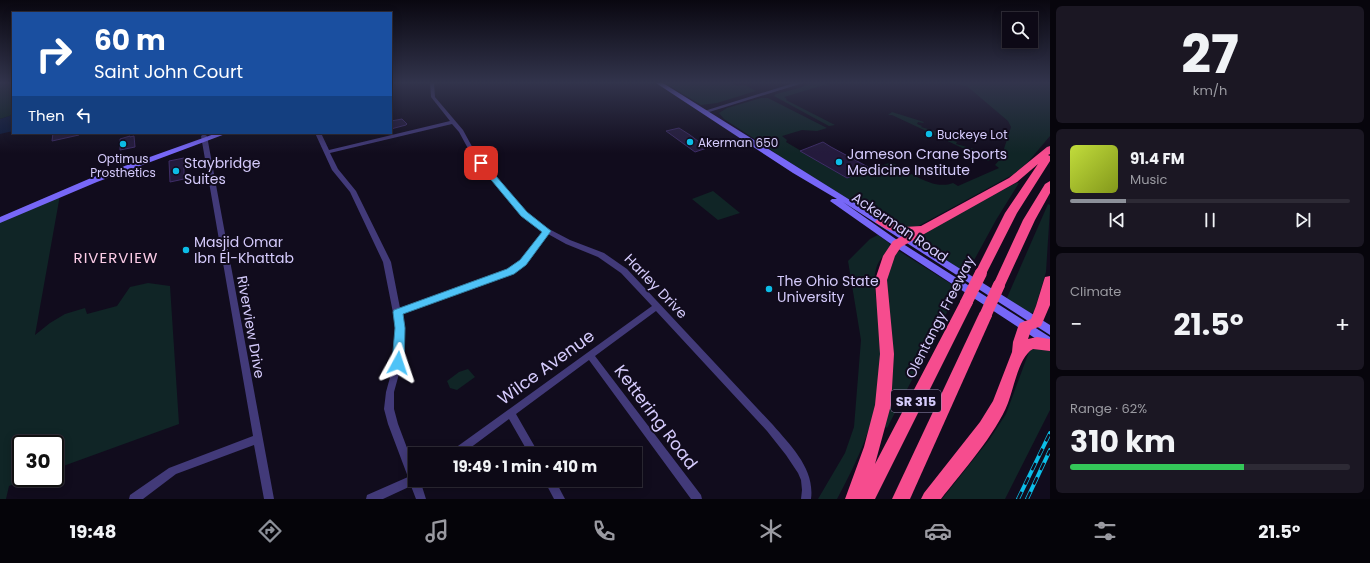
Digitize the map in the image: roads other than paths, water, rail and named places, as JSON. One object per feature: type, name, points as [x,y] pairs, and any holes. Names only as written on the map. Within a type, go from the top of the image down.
[{"type":"highway","points":[[854,499],[872,447],[883,405],[887,354],[881,280],[889,256],[902,242],[927,226],[1013,180],[1050,149]]},
{"type":"highway","name":"Olentangy Freeway","points":[[866,499],[1011,213],[1050,154]]},
{"type":"highway","name":"SR 315","points":[[900,499],[1029,220],[1050,184]]},
{"type":"highway","points":[[880,222],[899,230],[907,231],[927,226]]},
{"type":"highway","points":[[930,499],[986,427],[1006,388],[1019,352],[1020,342],[1043,306],[1050,280]]},
{"type":"highway","points":[[1019,352],[1032,342],[1050,344]]},
{"type":"main road","name":"Ackerman Road","points":[[695,106],[796,171],[880,222],[902,242]]},
{"type":"main road","points":[[0,214],[91,176],[207,136],[218,134]]},
{"type":"main road","points":[[0,220],[101,177],[207,136]]},
{"type":"main road","name":"Ackerman Road","points":[[796,171],[801,178],[1031,324],[1050,331]]},
{"type":"main road","name":"Ackerman Road","points":[[1031,324],[1050,344]]},
{"type":"street","name":"Harley Drive","points":[[441,106],[466,138],[468,146],[473,153],[529,220],[547,231],[610,260],[624,271],[657,306],[792,454],[806,481],[808,494],[806,499]]},
{"type":"street","points":[[704,112],[723,106]]},
{"type":"street","points":[[327,152],[454,122]]},
{"type":"street","points":[[318,134],[337,173],[353,191],[387,262],[400,328],[398,363],[390,392],[389,409],[408,463]]},
{"type":"street","name":"Riverview Drive","points":[[207,136],[269,499]]},
{"type":"street","points":[[398,312],[514,270],[523,263],[547,231]]},
{"type":"street","name":"Wilce Avenue","points":[[464,447],[657,306]]},
{"type":"street","name":"Kettering Road","points":[[590,355],[697,499]]},
{"type":"street","points":[[512,413],[530,447]]},
{"type":"street","points":[[134,499],[173,471],[258,439]]},
{"type":"street","points":[[371,499],[408,482]]},
{"type":"street","points":[[417,487],[421,499]]},
{"type":"street","points":[[553,487],[560,499]]},
{"type":"water","points":[[12,115],[12,131],[0,134],[0,119]]},
{"type":"railway","points":[[1018,499],[1050,433]]},
{"type":"railway","points":[[1027,499],[1050,450]]},
{"type":"place","name":"Buckeye Lot","points":[[929,134]]},
{"type":"place","name":"Akerman 650","points":[[690,142]]},
{"type":"place","name":"Optimus Prosthetics","points":[[123,144]]},
{"type":"place","name":"Jameson Crane Sports Medicine Institute","points":[[839,162]]},
{"type":"place","name":"Staybridge Suites","points":[[176,171]]},
{"type":"place","name":"Masjid Omar Ibn El-Khattab","points":[[186,250]]},
{"type":"place","name":"The Ohio State University","points":[[769,289]]},
{"type":"district","name":"RIVERVIEW","points":[[116,257]]}]
